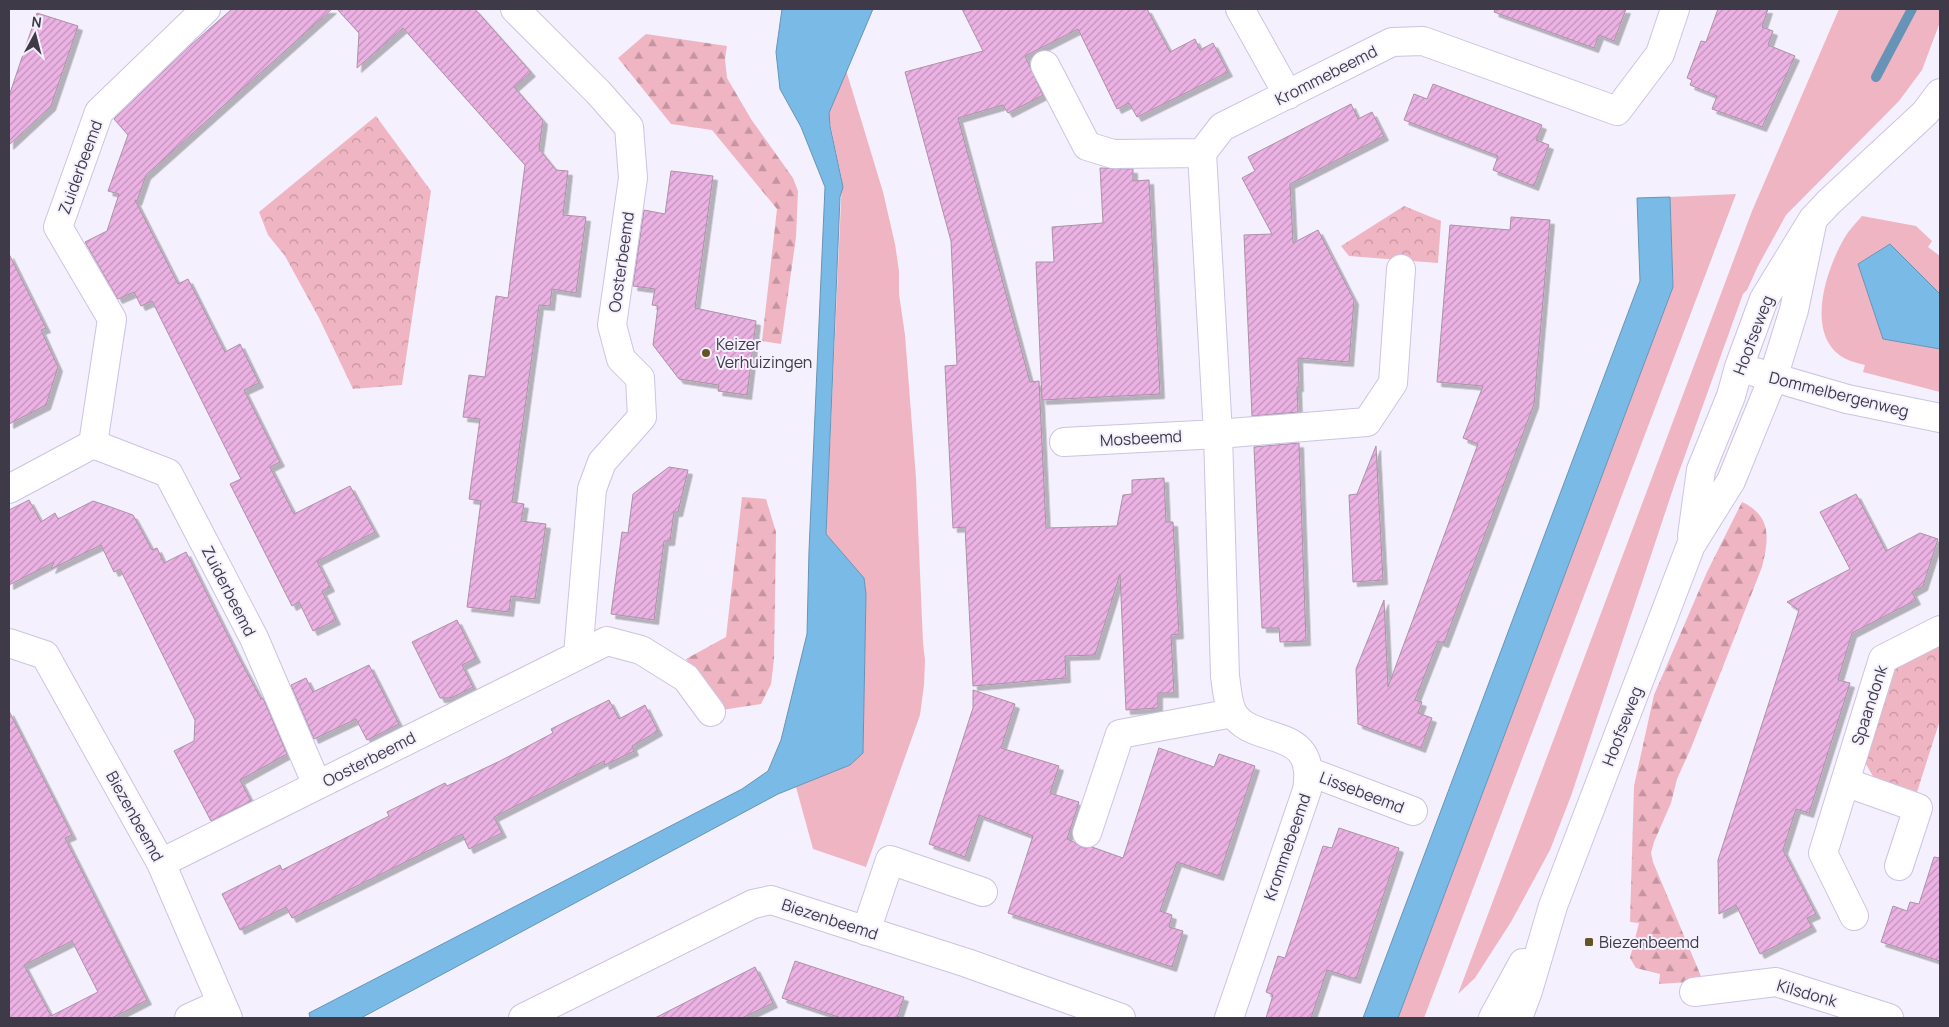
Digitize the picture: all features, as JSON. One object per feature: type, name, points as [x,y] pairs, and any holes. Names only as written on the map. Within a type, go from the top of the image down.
[{"type":"street","name":"Zuiderbeemd","points":[[206,9],[99,112],[58,227],[112,319],[93,444],[168,473],[254,638],[317,785]]},
{"type":"street","name":"Oosterbeemd","points":[[515,9],[598,92],[629,127],[633,178],[612,325],[621,359],[640,378],[642,417],[602,462],[592,489],[578,655]]},
{"type":"street","points":[[1240,9],[1288,95]]},
{"type":"street","name":"Krommebeemd","points":[[1202,153],[1222,127],[1392,42],[1424,41],[1617,111],[1660,54],[1675,9]]},
{"type":"street","points":[[1045,64],[1088,146],[1113,154],[1202,153],[1218,434],[1226,676],[1228,698],[1233,712],[1120,734],[1087,833]]},
{"type":"street","name":"Hoofseweg","points":[[1690,545],[1701,470],[1731,396],[1739,367],[1764,299],[1813,219],[1924,113],[1940,93]]},
{"type":"street","name":"Hoofseweg","points":[[1518,1018],[1553,906],[1690,545],[1731,481],[1773,378],[1794,310],[1813,219]]},
{"type":"street","points":[[1218,434],[1367,422],[1392,383],[1401,269]]},
{"type":"street","name":"Dommelbergenweg","points":[[1739,367],[1847,400],[1940,418]]},
{"type":"street","name":"Mosbeemd","points":[[1064,442],[1218,434]]},
{"type":"street","points":[[9,489],[93,444]]},
{"type":"street","name":"Spaandonk","points":[[1854,916],[1823,853],[1883,659],[1940,630]]},
{"type":"street","name":"Oosterbeemd","points":[[161,863],[607,641],[641,650],[686,678],[711,712]]},
{"type":"street","name":"Biezenbeemd","points":[[9,643],[45,656],[161,863],[224,1011]]},
{"type":"street","name":"Krommebeemd","points":[[1229,1018],[1307,790],[1310,772],[1303,755],[1290,742],[1248,726],[1239,720],[1233,712]]},
{"type":"street","name":"Lissebeemd","points":[[1310,772],[1414,811]]},
{"type":"street","points":[[1845,782],[1918,808],[1899,866]]},
{"type":"street","points":[[866,930],[890,860],[983,892]]},
{"type":"street","name":"Biezenbeemd","points":[[523,1018],[753,904],[771,900],[967,963],[1121,1018]]},
{"type":"street","name":"Hoofseweg","points":[[1493,1018],[1553,906]]},
{"type":"street","name":"Kilsdonk","points":[[1694,992],[1776,982],[1889,1018]]},
{"type":"street","points":[[189,1018],[224,1011]]},
{"type":"green space","points":[[1839,9],[1940,9],[1940,22],[1922,70],[1899,101],[1786,215],[1747,290],[1743,294],[1675,483],[1571,796],[1550,850],[1511,922],[1475,978],[1458,994],[1752,211]]},
{"type":"green space","points":[[646,34],[727,46],[725,59],[727,78],[751,119],[793,178],[798,191],[796,237],[781,344],[762,341],[777,209],[712,130],[671,124],[618,58]]},
{"type":"green space","points":[[846,70],[883,192],[899,271],[899,294],[905,335],[916,478],[925,660],[920,715],[866,867],[813,849],[796,787],[850,765],[863,752],[866,594],[864,578],[826,534],[842,180],[829,113]]},
{"type":"green space","points":[[376,116],[431,191],[402,385],[353,389],[319,318],[285,256],[268,235],[259,212]]},
{"type":"green space","points":[[1736,194],[1424,1018],[1398,1018],[1673,287],[1670,197]]},
{"type":"green space","points":[[1404,206],[1441,221],[1438,263],[1349,256],[1341,246]]},
{"type":"green space","points":[[1862,216],[1916,226],[1932,241],[1928,247],[1940,256],[1940,294],[1890,244],[1858,264],[1883,339],[1940,349],[1940,392],[1863,372],[1865,365],[1846,359],[1833,349],[1825,335],[1822,319],[1822,302],[1831,266],[1845,237]]},
{"type":"green space","points":[[742,497],[766,499],[776,532],[774,659],[771,684],[761,704],[715,711],[707,692],[686,659],[726,637]]},
{"type":"green space","points":[[1742,502],[1759,514],[1766,529],[1767,538],[1762,567],[1677,779],[1671,803],[1651,853],[1653,862],[1703,981],[1659,984],[1660,974],[1636,968],[1630,958],[1639,923],[1630,922],[1634,786],[1654,695],[1707,572]]},
{"type":"green space","points":[[1940,641],[1940,720],[1917,792],[1875,780],[1862,757],[1891,666]]},
{"type":"water","points":[[782,9],[873,9],[829,113],[843,187],[840,197],[826,534],[864,578],[866,594],[863,753],[850,765],[778,794],[361,1018],[310,1018],[309,1013],[742,789],[768,771],[781,740],[807,634],[825,187],[801,127],[780,89],[776,52]]},
{"type":"water","points":[[1670,197],[1673,287],[1398,1018],[1363,1018],[1640,281],[1637,198]]},
{"type":"water","points":[[1890,244],[1940,294],[1940,349],[1883,339],[1858,264]]},
{"type":"building","points":[[232,9],[332,9],[146,175],[137,201],[135,200],[178,284],[188,279],[225,352],[240,344],[259,383],[244,390],[280,462],[270,467],[294,514],[350,486],[375,532],[317,561],[330,587],[322,591],[336,620],[313,631],[299,602],[292,606],[230,484],[241,479],[152,301],[141,306],[134,292],[118,299],[85,242],[107,231],[119,194],[108,191],[128,135],[114,119],[191,45]]},
{"type":"building","points":[[337,9],[475,9],[531,72],[514,87],[543,120],[539,149],[556,170],[568,171],[563,215],[586,217],[576,293],[552,289],[550,306],[539,305],[512,502],[524,504],[521,521],[546,524],[535,599],[511,596],[509,612],[467,607],[481,501],[469,499],[480,419],[463,417],[469,375],[485,377],[496,296],[508,298],[525,165],[403,28],[357,68],[359,33]]},
{"type":"building","points":[[962,9],[1147,9],[1170,52],[1195,39],[1200,50],[1213,43],[1228,72],[1137,117],[1129,103],[1117,109],[1078,29],[1025,56],[1043,95],[1008,113],[1003,105],[958,118],[1030,382],[1039,381],[1046,528],[1117,526],[1123,495],[1132,494],[1132,480],[1164,478],[1166,522],[1173,522],[1179,634],[1171,635],[1174,693],[1158,693],[1158,708],[1126,710],[1120,574],[1095,655],[1065,656],[1066,678],[973,686],[965,527],[953,528],[945,366],[957,365],[951,241],[905,72],[983,51]]},
{"type":"building","points":[[1495,9],[1626,9],[1614,41],[1599,35],[1594,48],[1494,12]]},
{"type":"building","points":[[1718,9],[1768,9],[1762,27],[1773,31],[1768,45],[1795,56],[1762,127],[1712,109],[1717,96],[1690,85],[1692,80],[1687,78],[1701,41],[1706,42]]},
{"type":"building","points":[[37,13],[78,26],[51,106],[9,145],[9,96]]},
{"type":"building","points":[[1433,84],[1542,125],[1536,140],[1549,145],[1534,186],[1493,170],[1498,156],[1404,120],[1414,94],[1427,99]]},
{"type":"building","points":[[1351,104],[1358,119],[1372,112],[1384,136],[1290,184],[1293,243],[1318,230],[1354,300],[1349,362],[1298,358],[1298,412],[1252,416],[1244,235],[1272,234],[1242,178],[1255,171],[1248,157]]},
{"type":"building","points":[[1100,168],[1133,169],[1133,181],[1149,180],[1160,394],[1042,400],[1036,262],[1054,262],[1052,227],[1103,223]]},
{"type":"building","points":[[671,171],[713,176],[695,308],[756,321],[747,395],[718,391],[719,385],[679,379],[653,345],[658,306],[652,305],[655,289],[633,286],[644,210],[665,214]]},
{"type":"building","points":[[1511,217],[1550,220],[1534,404],[1444,643],[1438,641],[1415,700],[1422,702],[1418,713],[1432,718],[1421,748],[1358,724],[1356,669],[1384,600],[1388,687],[1478,444],[1463,438],[1483,386],[1437,382],[1450,225],[1510,230]]},
{"type":"building","points":[[9,254],[46,328],[41,330],[58,367],[46,405],[9,424]]},
{"type":"building","points":[[1299,443],[1306,641],[1280,642],[1279,628],[1262,628],[1254,447]]},
{"type":"building","points":[[1376,446],[1383,580],[1353,582],[1349,495],[1357,494]]},
{"type":"building","points":[[669,467],[688,470],[678,512],[674,512],[670,541],[664,541],[654,620],[611,614],[622,532],[628,533],[633,494]]},
{"type":"building","points":[[1856,494],[1886,551],[1920,533],[1938,539],[1923,586],[1912,592],[1916,600],[1852,633],[1838,680],[1850,683],[1809,813],[1796,809],[1783,850],[1816,914],[1807,918],[1812,927],[1760,954],[1736,905],[1719,914],[1718,860],[1799,610],[1787,602],[1850,569],[1820,512]]},
{"type":"building","points":[[29,500],[41,522],[55,513],[58,519],[93,501],[133,515],[152,550],[157,548],[164,563],[186,552],[239,658],[261,699],[263,698],[287,754],[240,780],[251,801],[211,821],[174,751],[194,741],[195,720],[120,569],[114,572],[101,545],[51,569],[54,562],[9,585],[9,510]]},
{"type":"building","points":[[457,620],[476,658],[462,665],[473,687],[451,698],[440,698],[412,642]]},
{"type":"building","points":[[369,665],[399,724],[367,740],[356,719],[314,739],[291,685],[306,678],[313,692]]},
{"type":"building","points":[[973,690],[1015,704],[1001,748],[1059,766],[1050,793],[1079,802],[1067,839],[1083,848],[1092,847],[1123,858],[1159,748],[1214,767],[1219,754],[1255,766],[1219,876],[1177,862],[1160,911],[1172,915],[1169,927],[1183,931],[1172,967],[1008,913],[1033,836],[979,815],[965,857],[929,844],[973,708]]},
{"type":"building","points":[[609,700],[619,719],[645,705],[658,731],[632,746],[634,751],[605,765],[604,761],[494,817],[502,833],[469,849],[462,834],[292,918],[286,907],[240,930],[222,894],[280,865],[282,870],[389,816],[387,812],[445,783],[447,786],[500,761],[553,733],[551,729]]},
{"type":"building","points":[[9,711],[72,835],[65,838],[147,1000],[112,1018],[9,1018]],"holes":[[[72,941],[98,992],[51,1016],[24,965]]]},
{"type":"building","points":[[1339,828],[1399,848],[1356,979],[1327,970],[1311,1018],[1266,1018],[1273,995],[1266,992],[1278,956],[1285,958],[1323,846],[1332,848]]},
{"type":"building","points":[[1934,857],[1940,858],[1940,961],[1881,942],[1893,906],[1907,911],[1910,902],[1919,904]]},
{"type":"building","points":[[795,961],[904,997],[897,1018],[841,1018],[782,998]]},
{"type":"building","points":[[755,967],[773,1003],[742,1018],[655,1018]]},
{"type":"waterway","points":[[1876,77],[1912,9]]},
{"type":"place","name":"Keizer Verhuizingen","points":[[706,353]]},
{"type":"place","name":"Biezenbeemd","points":[[1589,942]]}]
